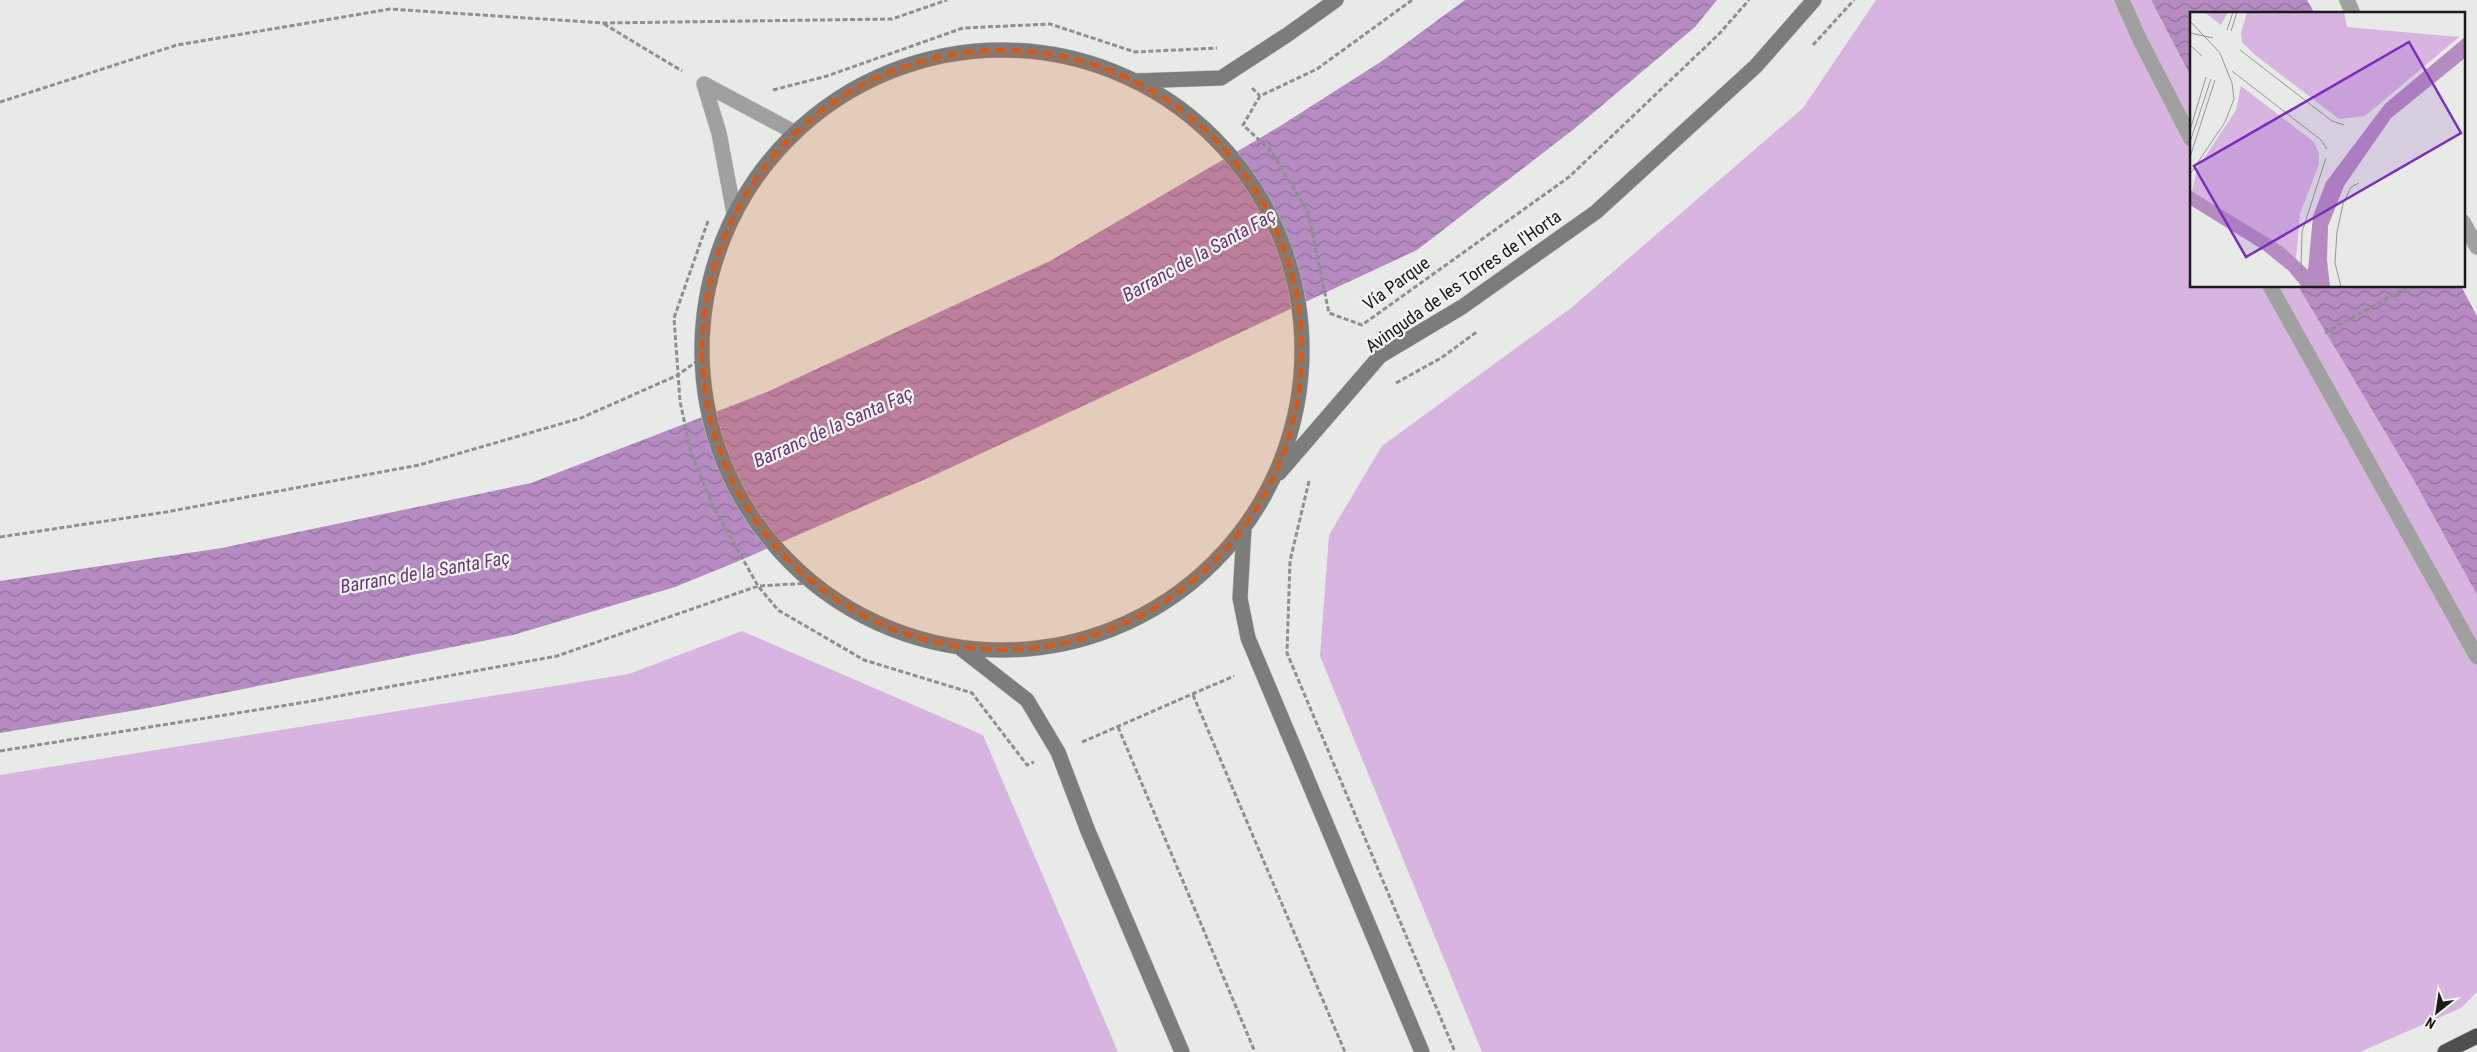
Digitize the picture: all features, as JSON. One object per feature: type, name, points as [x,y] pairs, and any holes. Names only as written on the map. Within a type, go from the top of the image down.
[{"type":"highway","points":[[2445,1052],[2477,1036]]},
{"type":"main road","points":[[1134,81],[1221,78],[1336,0]]},
{"type":"main road","name":"Avinguda de les Torres de l'Horta","points":[[1274,478],[1380,356],[1462,307],[1596,212],[1756,66],[1814,0]]},
{"type":"main road","points":[[1031,51],[1087,62],[1134,81],[1177,106],[1218,143],[1250,181],[1278,232],[1293,275],[1302,335],[1299,398],[1274,478],[1244,529],[1200,577],[1166,602],[1113,630],[1036,648],[959,647],[922,640],[884,626],[843,604],[812,584],[783,558],[757,524],[730,476],[710,423],[701,358],[702,322],[714,263],[734,213],[759,172],[794,132],[837,98],[878,76],[928,59],[973,52],[1031,51]]},
{"type":"main road","points":[[1244,529],[1240,598],[1248,638],[1422,1052]]},
{"type":"main road","points":[[959,647],[1027,700],[1058,752],[1088,831],[1182,1052]]},
{"type":"street","points":[[2122,0],[2140,40],[2190,137]]},
{"type":"street","points":[[2347,0],[2353,12]]},
{"type":"street","points":[[704,84],[794,132]]},
{"type":"street","points":[[704,84],[720,133],[734,213]]},
{"type":"street","points":[[2464,224],[2477,247]]},
{"type":"street","points":[[2271,288],[2477,657]]},
{"type":"path","points":[[0,102],[177,45],[390,9],[603,23],[892,19],[947,0]]},
{"type":"path","points":[[756,112],[770,91],[827,76],[963,28],[1050,24],[1135,52],[1219,48],[1260,96],[1317,69],[1412,0]]},
{"type":"path","name":"Vía Parque","points":[[1260,96],[1243,125],[1271,151],[1308,212],[1329,313],[1362,325],[1568,177],[1719,34],[1749,0]]},
{"type":"path","points":[[603,23],[704,84]]},
{"type":"path","points":[[710,215],[674,318],[680,402],[691,454],[714,508],[758,586],[778,610]]},
{"type":"path","points":[[2303,346],[2405,288]]},
{"type":"path","points":[[1362,325],[1396,382],[1390,390]]},
{"type":"path","points":[[0,537],[166,512],[419,465],[581,418],[678,375],[701,358]]},
{"type":"path","points":[[1311,474],[1290,561],[1287,653],[1455,1052]]},
{"type":"path","points":[[0,751],[306,702],[557,656],[758,586],[812,584]]},
{"type":"path","points":[[1193,695],[1345,1052]]},
{"type":"path","points":[[1118,727],[1254,1052]]},
{"type":"highlighted area","points":[[973,51],[1031,51],[1087,62],[1134,81],[1177,106],[1218,143],[1249,181],[1278,232],[1293,275],[1302,335],[1299,398],[1274,478],[1244,529],[1200,577],[1166,602],[1113,630],[1036,648],[959,647],[922,640],[884,626],[811,583],[783,558],[757,524],[730,476],[710,423],[703,379],[702,323],[714,263],[734,213],[759,172],[794,132],[837,98],[878,76],[927,59]]},
{"type":"shaded area","points":[[1876,0],[2151,0],[2190,75],[2190,288],[2299,288],[2412,477],[2477,595],[2477,992],[2461,1008],[2360,1052],[1482,1052],[1320,656],[1329,535],[1382,446],[1571,308],[1803,108]]},
{"type":"shaded area","points":[[742,631],[983,735],[1118,1052],[0,1052],[0,775],[629,674]]},
{"type":"water","name":"Barranc de la Santa Faç","points":[[1465,0],[1717,0],[1695,27],[1574,129],[1417,250],[937,474],[741,560],[675,587],[513,635],[143,709],[0,733],[0,581],[222,548],[531,483],[767,392],[1050,261],[1277,128],[1382,61]]},
{"type":"water","points":[[2151,0],[2307,0],[2314,12],[2190,12],[2190,75]]},
{"type":"water","points":[[2299,288],[2462,288],[2477,316],[2477,595],[2412,477]]}]
